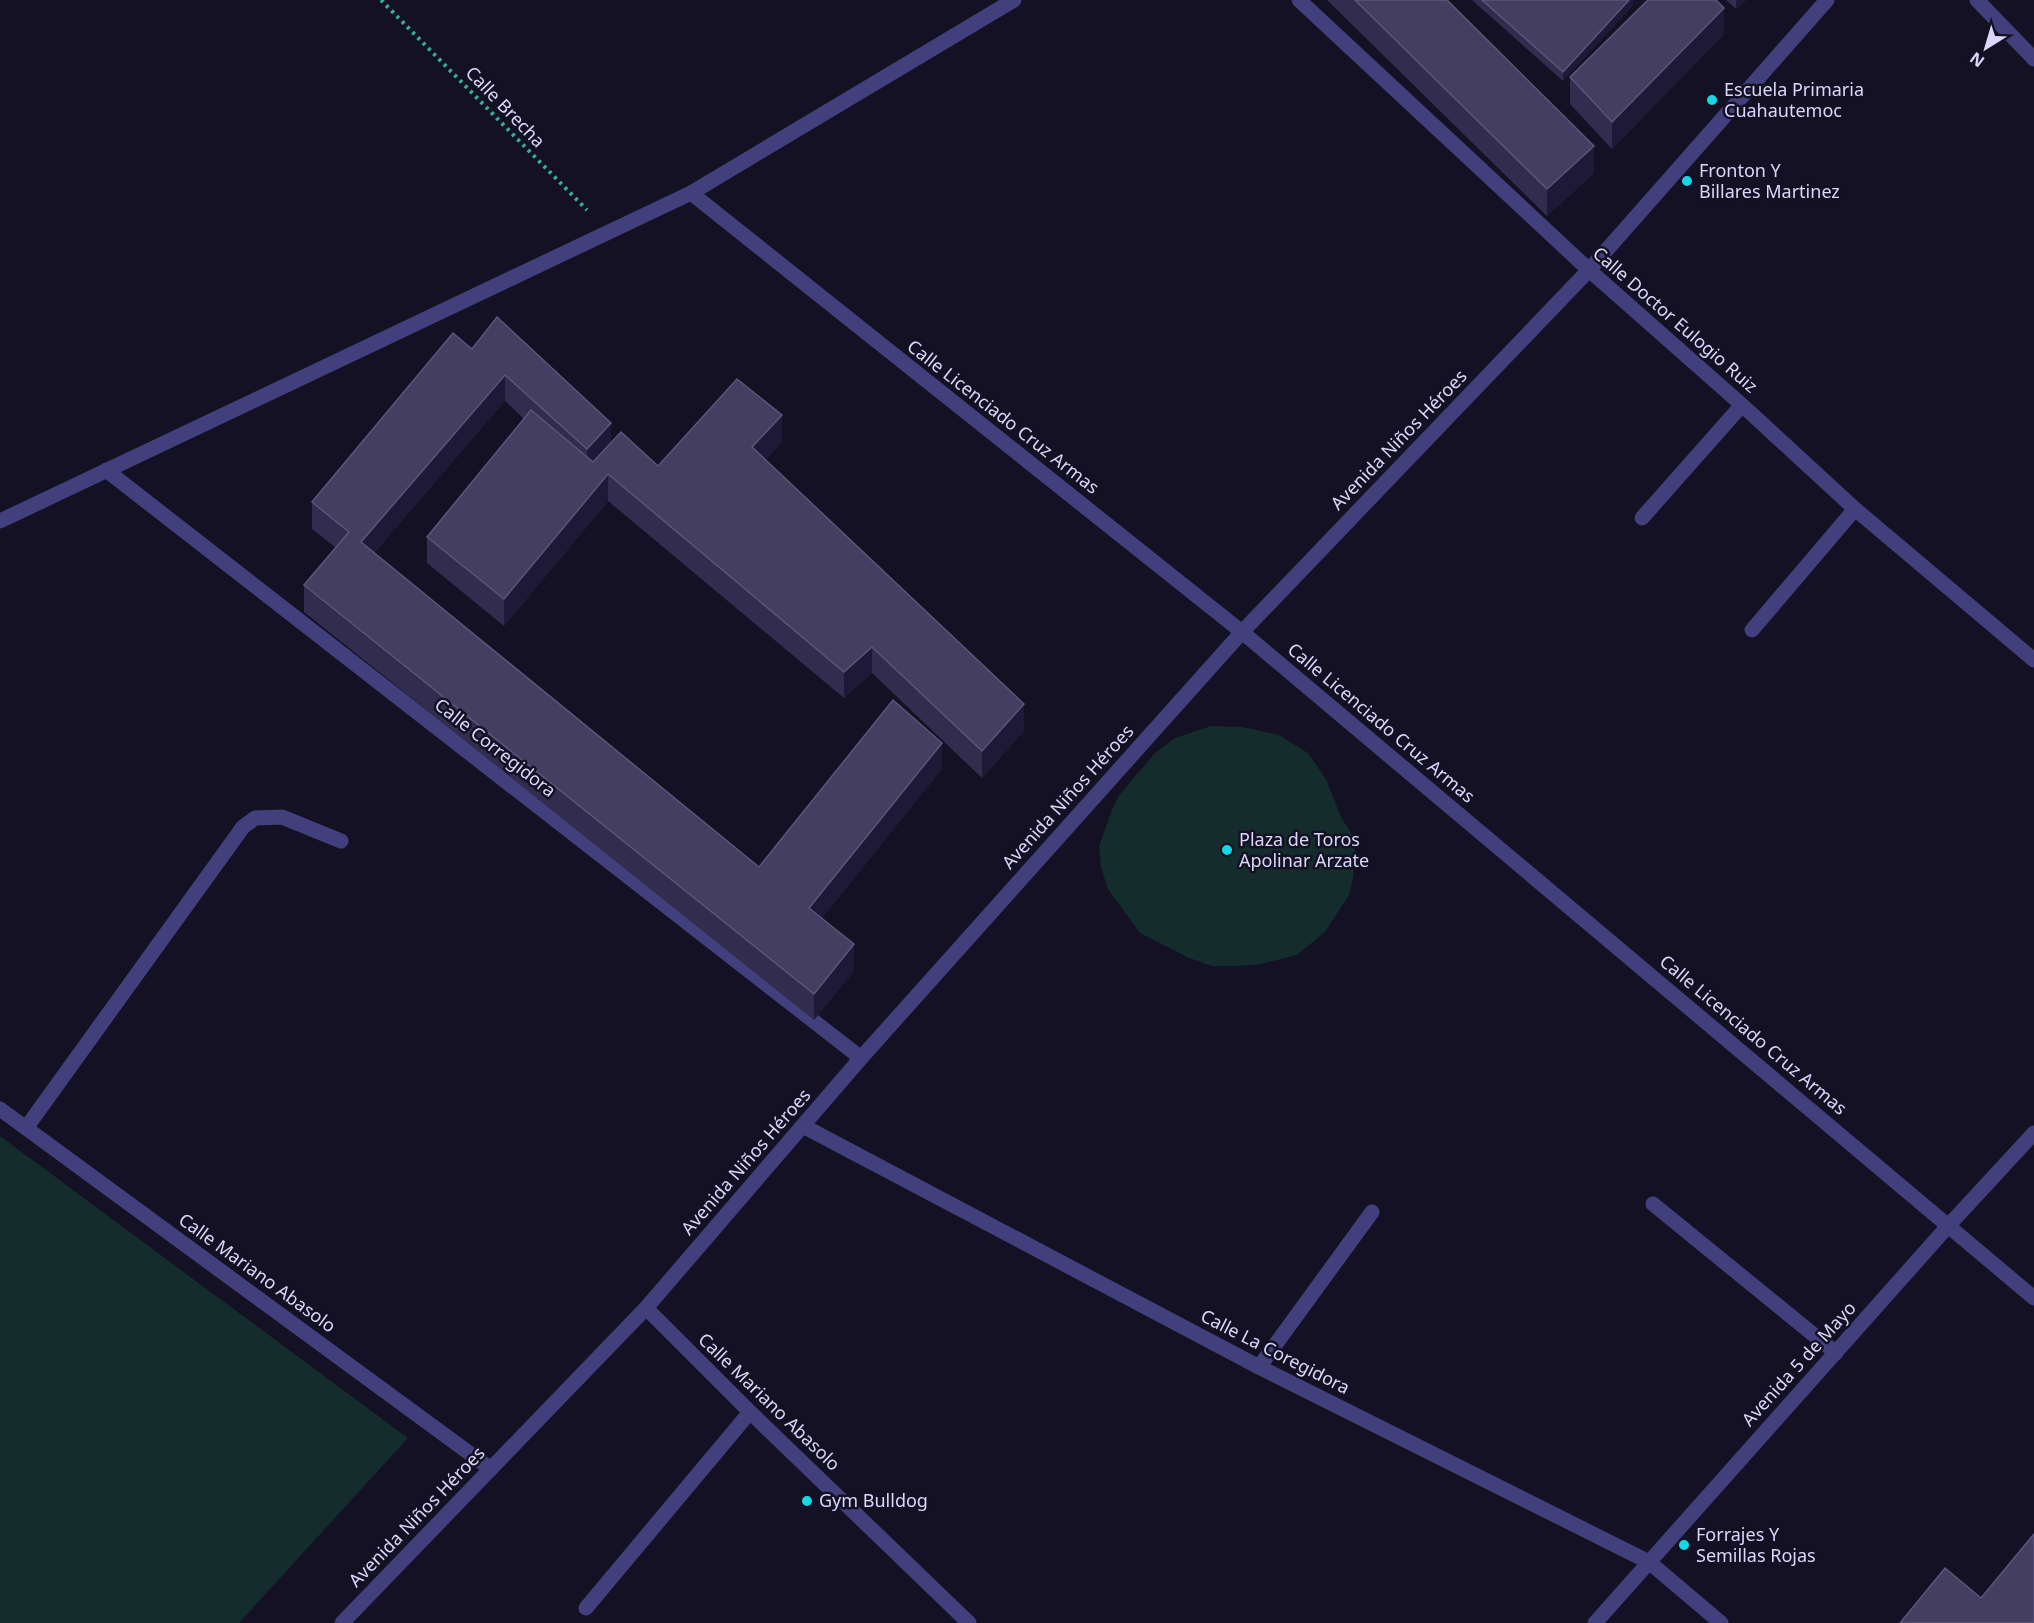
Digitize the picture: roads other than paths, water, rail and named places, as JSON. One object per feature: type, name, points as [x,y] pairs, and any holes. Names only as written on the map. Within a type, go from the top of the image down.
[{"type":"street","points":[[0,521],[690,193],[1014,0]]},
{"type":"street","name":"Calle Doctor Eulogio Ruiz","points":[[1299,0],[1589,270],[1742,405],[1855,509],[2034,660]]},
{"type":"street","name":"Avenida Niños Héroes","points":[[342,1623],[646,1308],[861,1058],[1242,632],[1589,270],[1827,0]]},
{"type":"street","points":[[1977,0],[2034,59]]},
{"type":"street","name":"Calle Licenciado Cruz Armas","points":[[690,193],[1242,632],[2034,1298]]},
{"type":"street","points":[[1642,518],[1742,405]]},
{"type":"street","name":"Calle Corregidora","points":[[106,470],[861,1058]]},
{"type":"street","points":[[1752,630],[1855,509]]},
{"type":"street","points":[[26,1128],[243,827],[255,818],[282,817],[341,841]]},
{"type":"street","name":"Calle Mariano Abasolo","points":[[0,1109],[491,1469]]},
{"type":"street","name":"Calle La Coregidora","points":[[803,1126],[1259,1367],[1649,1562],[1721,1623]]},
{"type":"street","name":"Avenida 5 de Mayo","points":[[1595,1623],[1949,1225],[2034,1133]]},
{"type":"street","points":[[1653,1204],[1836,1353]]},
{"type":"street","points":[[1259,1367],[1372,1212]]},
{"type":"street","name":"Calle Mariano Abasolo","points":[[646,1308],[960,1620]]},
{"type":"street","points":[[586,1608],[750,1412]]},
{"type":"place","name":"Escuela Primaria Cuahautemoc","points":[[1712,100]]},
{"type":"place","name":"Fronton Y Billares Martinez","points":[[1687,181]]},
{"type":"place","name":"Plaza de Toros Apolinar Arzate","points":[[1227,850]]},
{"type":"place","name":"Gym Bulldog","points":[[807,1501]]},
{"type":"place","name":"Forrajes Y Semillas Rojas","points":[[1684,1545]]}]
